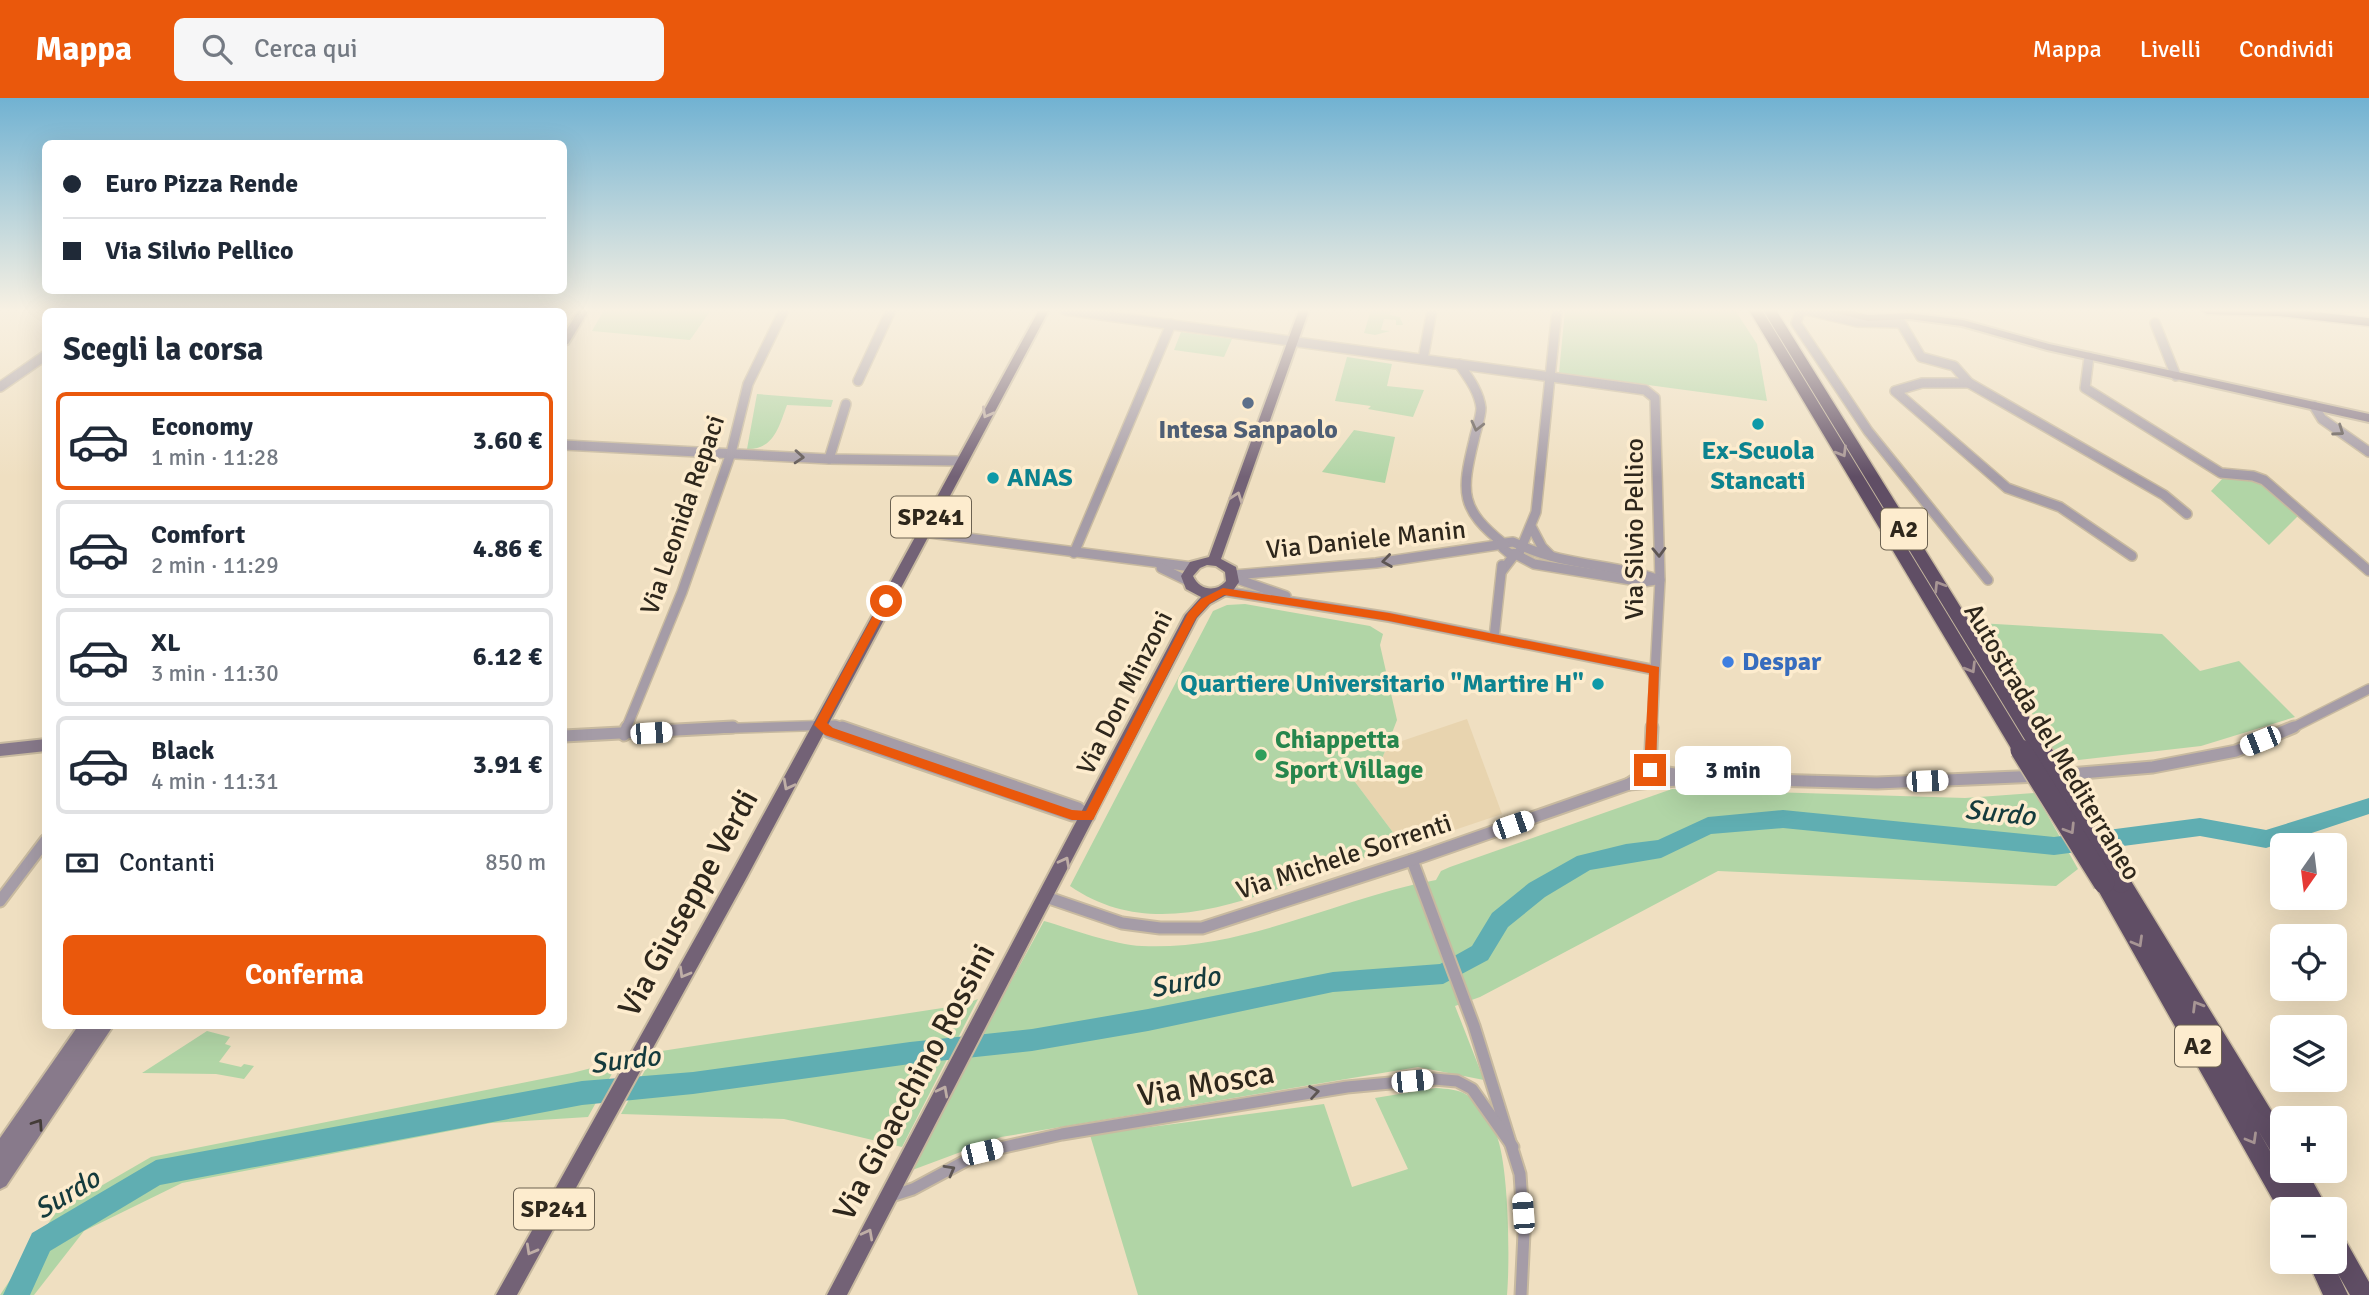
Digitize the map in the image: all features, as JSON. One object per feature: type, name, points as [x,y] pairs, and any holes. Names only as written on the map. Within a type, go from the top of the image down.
[{"type":"highway","name":"Autostrada del Mediterraneo","points":[[1790,366],[2270,1130]]},
{"type":"highway","name":"Autostrada del Mediterraneo","points":[[1802,366],[2030,749]]},
{"type":"highway","name":"Autostrada del Mediterraneo","points":[[2112,882],[2284,1197]]},
{"type":"highway","points":[[2347,1267],[2362,1295]]},
{"type":"highway","points":[[2326,1274],[2336,1295]]},
{"type":"main road","name":"SP241","points":[[820,725],[1013,366]]},
{"type":"main road","points":[[1214,561],[1284,366]]},
{"type":"main road","points":[[2130,366],[2369,418]]},
{"type":"main road","points":[[1214,561],[1227,566],[1234,576],[1231,586],[1220,592],[1196,590],[1187,576],[1192,567],[1202,562],[1214,561]]},
{"type":"main road","name":"Via Don Minzoni","points":[[1046,897],[1192,615],[1220,592]]},
{"type":"main road","name":"Via Giuseppe Verdi","points":[[511,1294],[639,1053],[820,725]]},
{"type":"main road","points":[[0,750],[42,745]]},
{"type":"main road","name":"Via Gioacchino Rossini","points":[[837,1295],[1046,897]]},
{"type":"main road","points":[[0,1154],[86,1029]]},
{"type":"main road","points":[[0,1180],[103,1029]]},
{"type":"street","points":[[0,387],[30,366]]},
{"type":"street","name":"Via Leonida Repaci","points":[[624,735],[682,592],[731,453],[748,384],[757,366]]},
{"type":"street","points":[[858,381],[865,366]]},
{"type":"street","points":[[1074,553],[1153,366]]},
{"type":"street","points":[[1460,366],[1475,385],[1481,409],[1471,450],[1465,497],[1479,524],[1534,564],[1643,582],[1660,580]]},
{"type":"street","points":[[1473,366],[1549,376]]},
{"type":"street","points":[[1502,571],[1532,528],[1550,366]]},
{"type":"street","points":[[1825,366],[1868,431],[1989,580]]},
{"type":"street","points":[[1955,366],[1962,370],[1969,383]]},
{"type":"street","points":[[2088,366],[2085,388],[2221,473],[2234,476],[2250,474],[2264,480],[2369,571]]},
{"type":"street","points":[[2172,366],[2176,376]]},
{"type":"street","name":"Via Silvio Pellico","points":[[1549,376],[1633,387],[1645,390],[1655,398],[1660,580],[1650,770]]},
{"type":"street","points":[[2132,556],[2060,507],[2007,488],[1895,391],[1922,383],[1969,383],[2164,495],[2186,513]]},
{"type":"street","points":[[829,459],[846,404]]},
{"type":"street","points":[[2314,406],[2322,419],[2369,452]]},
{"type":"street","points":[[567,445],[829,459],[961,461]]},
{"type":"street","points":[[1494,638],[1506,545],[1532,528]]},
{"type":"street","points":[[1532,528],[1542,547],[1555,559]]},
{"type":"street","points":[[922,532],[1192,567]]},
{"type":"street","name":"Via Daniele Manin","points":[[1234,576],[1376,563],[1506,545]]},
{"type":"street","points":[[1518,551],[1644,574],[1660,580]]},
{"type":"street","points":[[1141,561],[1171,571],[1188,581]]},
{"type":"street","points":[[1234,576],[1306,603]]},
{"type":"street","points":[[1220,592],[1306,603],[1655,670]]},
{"type":"street","points":[[1629,784],[1700,778],[1877,783],[2026,777],[2153,766],[2236,751],[2310,721],[2369,689]]},
{"type":"street","points":[[567,736],[820,725],[829,732],[876,743],[1072,815],[1089,816]]},
{"type":"street","points":[[1650,770],[1700,778]]},
{"type":"street","name":"Via Michele Sorrenti","points":[[1046,897],[1134,927],[1171,930],[1202,928],[1412,860],[1629,784],[1650,770]]},
{"type":"street","points":[[0,901],[42,845]]},
{"type":"street","name":"Via Mosca","points":[[1412,860],[1474,1026],[1520,1174],[1524,1233],[1521,1295]]},
{"type":"street","name":"Via Mosca","points":[[888,1198],[913,1189],[982,1152],[1062,1134],[1347,1087],[1434,1079],[1457,1081],[1472,1089],[1513,1147]]},
{"type":"shaded area","points":[[1467,719],[1502,814],[1404,847],[1346,770],[1380,764],[1387,746]]},
{"type":"green space","points":[[1345,366],[1392,366],[1387,386],[1424,390],[1413,417],[1368,409],[1371,406],[1335,401]]},
{"type":"green space","points":[[1560,366],[1761,366],[1767,401],[1559,373]]},
{"type":"green space","points":[[757,394],[833,400],[831,407],[787,405],[778,428],[769,441],[764,446],[747,449]]},
{"type":"green space","points":[[1354,430],[1395,437],[1385,483],[1322,472]]},
{"type":"green space","points":[[2253,476],[2300,514],[2269,545],[2211,491],[2224,477]]},
{"type":"green space","name":"Chiappetta Sport Village","points":[[1245,604],[1370,626],[1383,634],[1380,645],[1397,720],[1380,764],[1346,770],[1404,847],[1376,854],[1244,900],[1173,914],[1138,913],[1104,904],[1070,886],[1213,611],[1227,605]]},
{"type":"green space","points":[[1978,623],[2162,634],[2200,671],[2239,661],[2295,717],[2201,746],[2061,762]]},
{"type":"green space","points":[[1672,789],[1965,798],[2035,793],[2078,869],[2056,886],[1718,871],[1480,997],[1455,1006],[1484,1080],[1418,1067],[1001,1137],[907,1172],[1044,921],[1131,945],[1180,945],[1217,940],[1436,880],[1441,871],[1450,867]]},
{"type":"green space","points":[[978,999],[902,1147],[784,1119],[621,1114],[655,1052],[962,1005]]},
{"type":"green space","points":[[207,1031],[230,1037],[225,1044],[231,1046],[219,1062],[241,1067],[244,1064],[254,1066],[244,1079],[216,1074],[142,1073]]},
{"type":"green space","points":[[619,1061],[588,1117],[491,1123],[182,1183],[84,1231],[34,1295],[0,1295],[56,1212],[151,1157],[572,1073]]},
{"type":"green space","points":[[1436,1088],[1456,1090],[1467,1095],[1484,1113],[1496,1134],[1506,1189],[1507,1295],[1138,1295],[1090,1135],[1324,1104],[1352,1187],[1408,1169],[1375,1098]]},
{"type":"waterway","name":"Surdo","points":[[16,1295],[41,1242],[156,1173],[582,1093],[693,1083],[910,1053],[1032,1040],[1148,1020],[1333,982],[1443,974],[1480,953],[1500,920],[1537,890],[1585,862],[1661,849],[1708,826],[1783,819],[2054,846],[2200,827],[2266,839],[2369,806]]},
{"type":"place","name":"Intesa Sanpaolo","points":[[1248,403]]},
{"type":"place","name":"Ex-Scuola Stancati","points":[[1758,424]]},
{"type":"place","name":"ANAS","points":[[993,478]]},
{"type":"place","name":"Despar","points":[[1728,662]]},
{"type":"place","name":"Quartiere Universitario \"Martire H\"","points":[[1598,684]]},
{"type":"place","name":"Chiappetta Sport Village","points":[[1261,755]]},
{"type":"route","points":[[886,601],[820,725],[829,732],[1072,815],[1089,816],[1192,615],[1205,601],[1223,591],[1389,617],[1655,670],[1650,770]]}]
